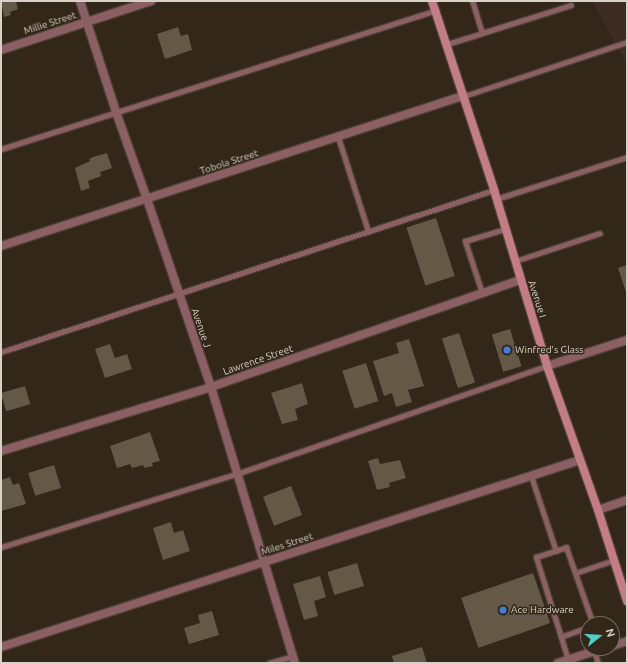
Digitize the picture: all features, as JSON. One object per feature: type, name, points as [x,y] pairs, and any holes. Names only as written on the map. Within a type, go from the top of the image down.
[{"type":"main road","name":"Avenue I","points":[[432,1],[494,190],[547,366],[598,510],[627,601]]},
{"type":"street","name":"Avenue J","points":[[80,1],[116,112],[210,387],[294,659]]},
{"type":"street","name":"Millie Street","points":[[1,50],[151,1]]},
{"type":"street","name":"Tobola Street","points":[[1,246],[464,96]]},
{"type":"street","name":"Lawrence Street","points":[[1,451],[210,387],[520,280]]},
{"type":"street","points":[[547,366],[627,340]]},
{"type":"street","name":"Miles Street","points":[[1,647],[580,460]]},
{"type":"street","points":[[598,510],[627,500]]},
{"type":"street","points":[[558,663],[580,656]]},
{"type":"lane","points":[[472,1],[482,33]]},
{"type":"lane","points":[[447,44],[571,5]]},
{"type":"lane","points":[[1,149],[436,10]]},
{"type":"lane","points":[[464,96],[627,42]]},
{"type":"lane","points":[[338,137],[368,231]]},
{"type":"lane","points":[[496,199],[627,157]]},
{"type":"lane","points":[[1,352],[494,190]]},
{"type":"lane","points":[[482,293],[465,241],[505,228]]},
{"type":"lane","points":[[515,261],[600,233]]},
{"type":"lane","points":[[1,547],[236,474],[547,366]]},
{"type":"lane","points":[[531,476],[556,551]]},
{"type":"lane","points":[[568,660],[536,557],[566,547],[590,616]]},
{"type":"lane","points":[[575,573],[614,560]]},
{"type":"lane","points":[[561,637],[580,631]]},
{"type":"lane","points":[[269,663],[294,659]]},
{"type":"shaded area","points":[[592,1],[627,1],[627,65]]},
{"type":"building","points":[[1,1],[16,1],[18,9],[10,12],[11,15],[4,17]]},
{"type":"building","points":[[178,27],[181,36],[188,34],[192,50],[165,59],[157,34]]},
{"type":"building","points":[[107,153],[112,168],[100,172],[101,176],[88,181],[90,188],[81,191],[75,168],[90,161],[89,159],[93,157]]},
{"type":"building","points":[[436,218],[455,276],[425,286],[407,228]]},
{"type":"building","points":[[627,265],[627,295],[618,268]]},
{"type":"building","points":[[510,329],[521,366],[503,372],[492,335]]},
{"type":"building","points":[[459,333],[475,382],[458,388],[442,339]]},
{"type":"building","points":[[409,339],[424,386],[408,390],[412,402],[396,407],[392,393],[384,396],[373,361],[399,353],[396,343]]},
{"type":"building","points":[[110,344],[115,358],[127,354],[132,369],[105,378],[95,349]]},
{"type":"building","points":[[366,363],[378,401],[355,409],[342,371]]},
{"type":"building","points":[[302,383],[308,404],[295,409],[298,420],[282,424],[271,393]]},
{"type":"building","points":[[25,386],[30,404],[6,411],[1,393]]},
{"type":"building","points":[[150,432],[160,461],[152,463],[153,466],[144,468],[143,465],[132,468],[130,464],[117,468],[110,446]]},
{"type":"building","points":[[378,458],[380,464],[400,460],[406,478],[389,483],[390,487],[377,490],[368,461]]},
{"type":"building","points":[[54,465],[61,488],[35,496],[28,473]]},
{"type":"building","points":[[10,477],[13,485],[19,483],[26,504],[1,511],[1,480]]},
{"type":"building","points":[[291,486],[302,515],[274,526],[263,497]]},
{"type":"building","points":[[171,522],[174,533],[183,530],[190,551],[163,560],[153,528]]},
{"type":"building","points":[[357,563],[364,586],[334,595],[327,572]]},
{"type":"building","points":[[533,573],[550,623],[478,648],[461,598]]},
{"type":"building","points":[[320,576],[326,597],[314,601],[318,616],[304,620],[293,584]]},
{"type":"building","points":[[212,611],[219,635],[189,644],[184,628],[200,623],[198,615]]},
{"type":"building","points":[[422,647],[427,663],[394,663],[392,656]]},
{"type":"place","name":"Winfred's Glass","points":[[507,350]]},
{"type":"place","name":"Ace Hardware","points":[[503,610]]}]
